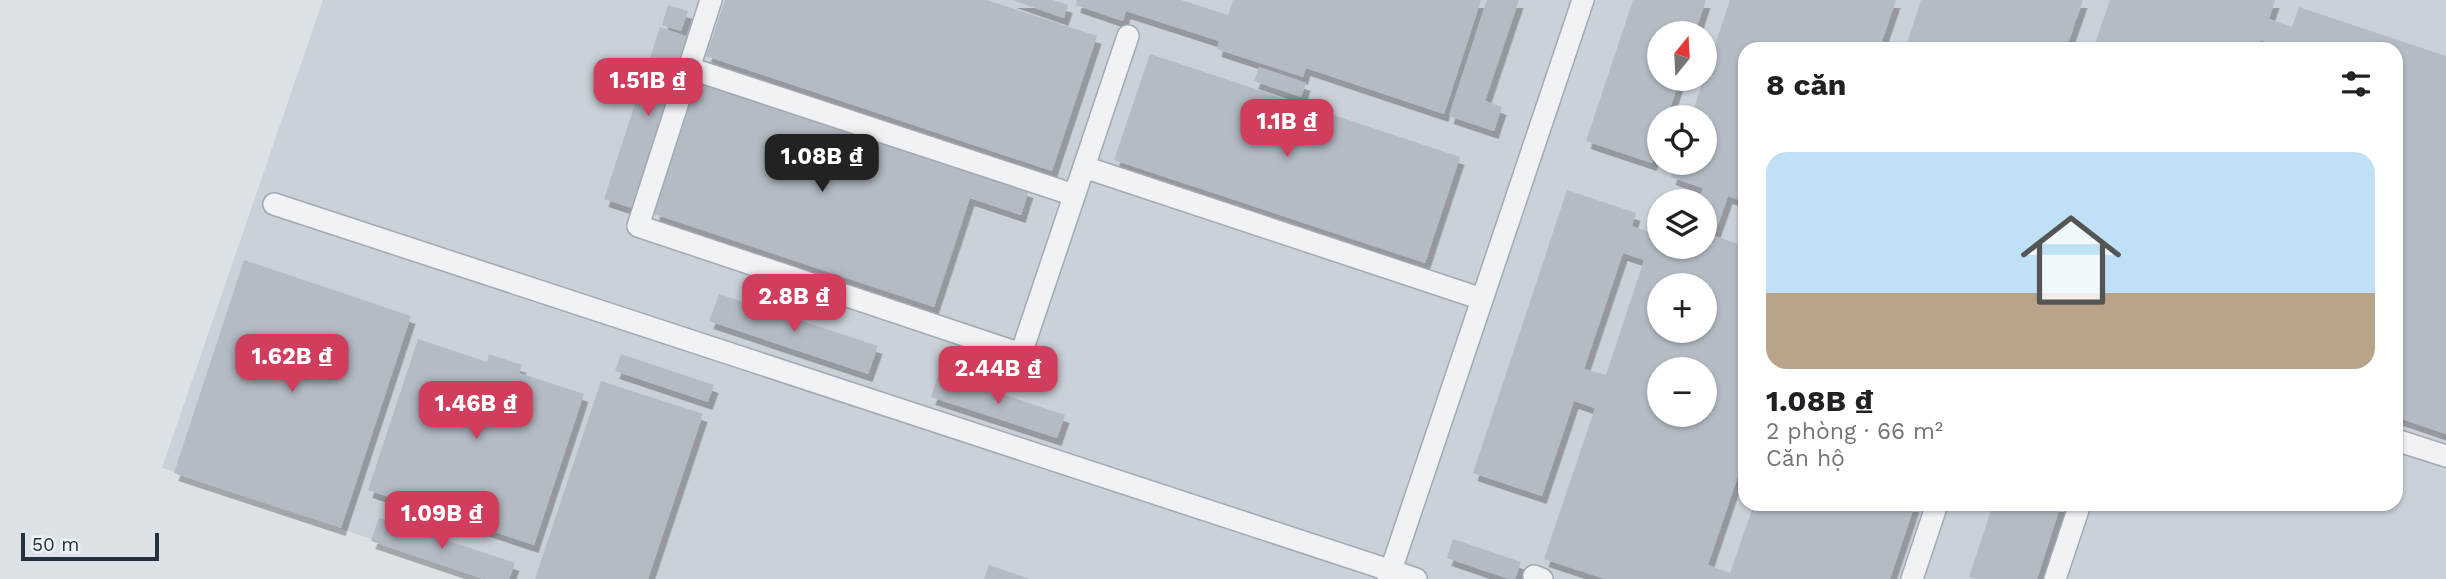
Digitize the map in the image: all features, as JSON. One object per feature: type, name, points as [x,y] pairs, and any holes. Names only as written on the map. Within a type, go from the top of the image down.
[{"type":"lane","points":[[711,0],[638,226],[1021,354],[1128,36]]},
{"type":"lane","points":[[1389,575],[1583,0]]},
{"type":"lane","points":[[689,68],[1074,195]]},
{"type":"lane","points":[[1084,167],[1482,299]]},
{"type":"lane","points":[[274,204],[1389,575],[1416,579]]},
{"type":"lane","points":[[2403,442],[2446,456]]},
{"type":"lane","points":[[1912,579],[1935,511]]},
{"type":"lane","points":[[2055,579],[2078,511]]},
{"type":"shaded area","points":[[323,0],[2446,0],[2446,579],[488,579],[162,468]]},
{"type":"building","points":[[725,0],[987,0],[1097,36],[1052,171],[706,56]]},
{"type":"building","points":[[1012,0],[1053,0],[1068,5],[1064,18]]},
{"type":"building","points":[[1077,0],[1181,0],[1228,15],[1233,0],[1481,0],[1444,114],[1306,68],[1303,77],[1217,49],[1219,41],[1126,11],[1123,21],[1076,5]]},
{"type":"building","points":[[1487,0],[1519,0],[1485,101],[1502,107],[1494,131],[1449,116]]},
{"type":"building","points":[[1633,0],[1706,0],[1699,21],[1647,21],[1647,91],[1676,91],[1671,105],[1647,105],[1647,161],[1586,141]]},
{"type":"building","points":[[1730,0],[1896,0],[1882,41],[1885,42],[1738,42],[1738,200],[1728,196],[1717,227],[1717,189],[1703,189],[1671,177],[1717,175],[1717,105],[1695,105],[1700,91],[1717,91],[1717,39]]},
{"type":"building","points":[[1921,0],[2083,0],[2068,42],[1907,42]]},
{"type":"building","points":[[2110,0],[2275,0],[2269,19],[2292,27],[2299,7],[2446,56],[2446,434],[2403,419],[2403,42],[2095,42]]},
{"type":"building","points":[[668,5],[688,11],[681,31],[662,25]]},
{"type":"building","points":[[660,27],[691,38],[635,209],[604,199]]},
{"type":"building","points":[[1150,54],[1460,157],[1425,263],[1114,160]]},
{"type":"building","points":[[1259,67],[1306,83],[1301,97],[1254,81]]},
{"type":"building","points":[[698,80],[1029,190],[1021,215],[970,198],[934,307],[654,214]]},
{"type":"building","points":[[1567,190],[1636,213],[1632,226],[1647,232],[1647,259],[1717,259],[1717,237],[1738,244],[1738,476],[1708,565],[1730,573],[1752,511],[1913,511],[1890,579],[1605,579],[1544,559],[1595,408],[1574,401],[1542,496],[1473,473]],"holes":[[[1623,253],[1644,260],[1606,375],[1584,369]]]},
{"type":"building","points":[[244,260],[411,316],[341,528],[174,473]]},
{"type":"building","points":[[719,294],[878,346],[868,374],[709,321]]},
{"type":"building","points":[[418,339],[487,362],[489,354],[522,365],[519,373],[584,394],[534,545],[368,490]]},
{"type":"building","points":[[621,354],[714,385],[708,402],[615,371]]},
{"type":"building","points":[[939,373],[1065,415],[1057,438],[931,397]]},
{"type":"building","points":[[601,381],[703,414],[648,579],[535,579]]},
{"type":"building","points":[[1991,511],[2059,511],[2037,579],[1969,577]]},
{"type":"building","points":[[379,518],[515,563],[509,579],[484,579],[371,541]]},
{"type":"building","points":[[1453,539],[1521,562],[1515,579],[1447,558]]},
{"type":"building","points":[[989,565],[1030,579],[984,579]]}]
